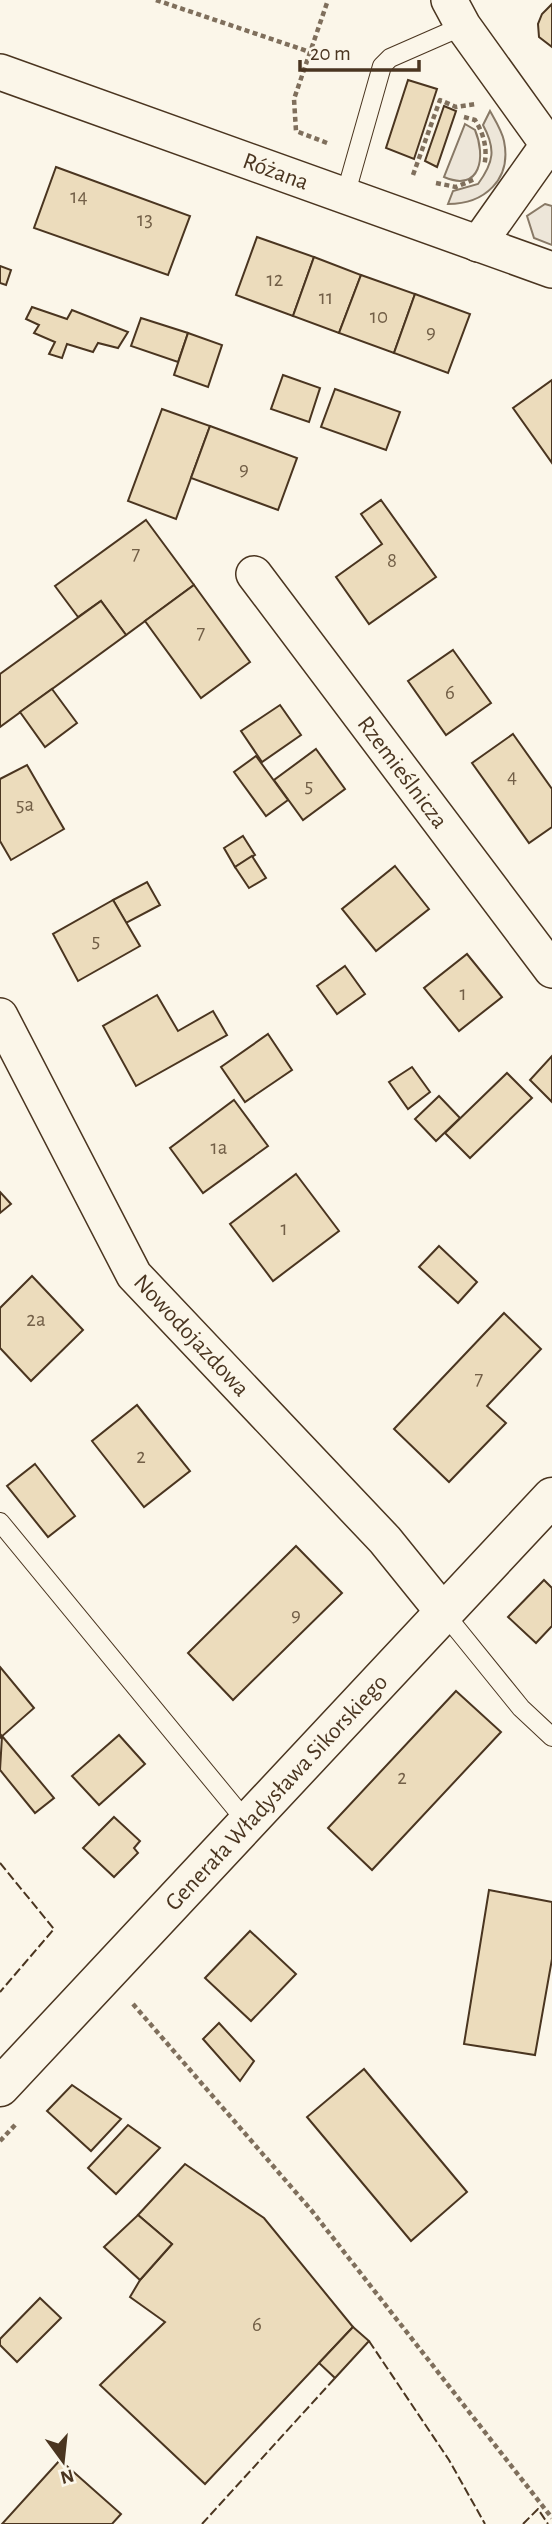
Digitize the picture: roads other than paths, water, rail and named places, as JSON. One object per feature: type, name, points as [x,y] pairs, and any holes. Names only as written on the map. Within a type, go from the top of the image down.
[{"type":"street","points":[[460,9],[550,148],[478,244]]},
{"type":"street","name":"Różana","points":[[0,72],[552,271]]},
{"type":"street","name":"Rzemieślnicza","points":[[254,574],[552,970]]},
{"type":"street","name":"Nowodojazdowa","points":[[0,1016],[134,1275],[385,1540],[444,1613]]},
{"type":"street","name":"Generała Władysława Sikorskiego","points":[[0,2087],[552,1497]]},
{"type":"lane","points":[[345,196],[382,66],[460,9]]},
{"type":"lane","points":[[0,1522],[246,1821]]},
{"type":"lane","points":[[444,1613],[521,1709],[552,1737]]}]
